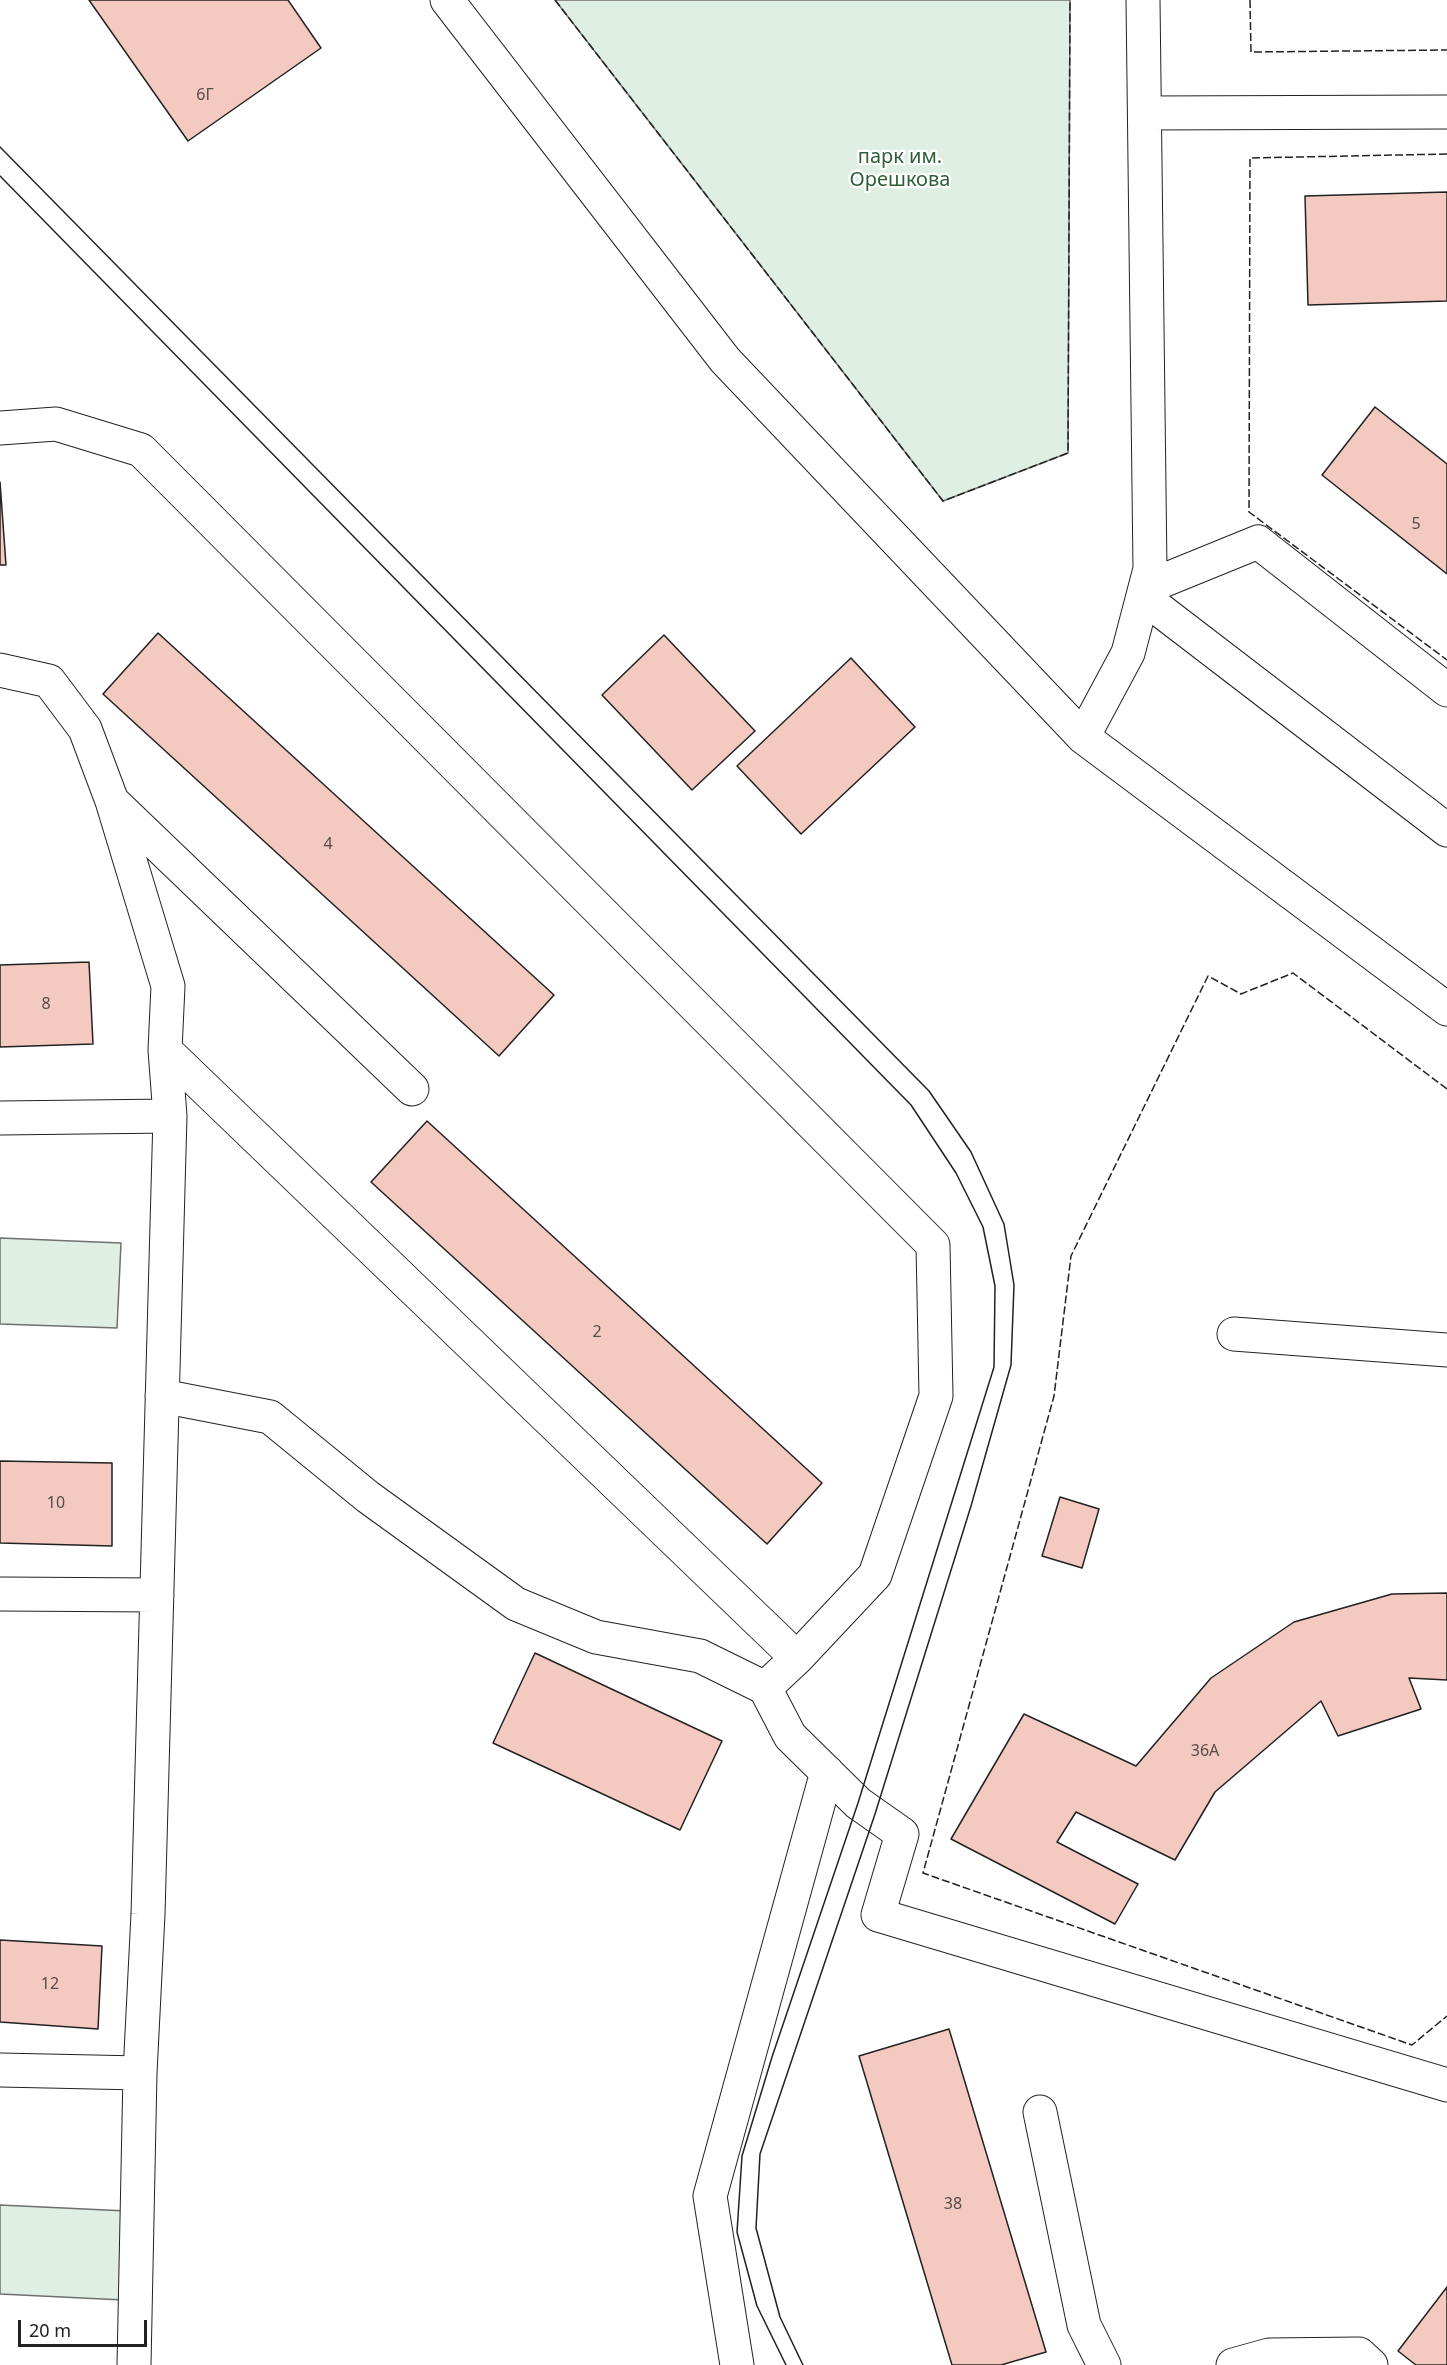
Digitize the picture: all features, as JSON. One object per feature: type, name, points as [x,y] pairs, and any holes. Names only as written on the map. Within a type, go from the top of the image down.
[{"type":"street","points":[[447,0],[725,360],[1083,737],[1447,1009]]},
{"type":"street","points":[[1083,737],[1128,653],[1150,569],[1143,0]]},
{"type":"street","points":[[1145,113],[1447,112]]},
{"type":"street","points":[[0,428],[56,424],[141,450],[933,1245],[936,1396],[876,1575],[798,1658],[765,1688]]},
{"type":"street","points":[[1144,592],[1258,542],[1447,690]]},
{"type":"street","points":[[1144,592],[1447,830]]},
{"type":"street","points":[[0,670],[49,681],[85,729],[112,801],[168,986],[165,1050],[170,1116],[158,1595],[141,2073],[134,2365]]},
{"type":"street","points":[[112,801],[412,1089]]},
{"type":"street","points":[[165,1050],[798,1658]]},
{"type":"street","points":[[0,1118],[170,1116]]},
{"type":"street","points":[[1234,1335],[1447,1350]]},
{"type":"street","points":[[162,1396],[270,1417],[368,1497],[516,1604],[596,1637],[700,1656],[765,1688],[790,1736],[858,1803],[902,1834],[878,1915],[1447,2085]]},
{"type":"street","points":[[0,1594],[158,1595]]},
{"type":"street","points":[[737,2365],[710,2196],[826,1772]]},
{"type":"street","points":[[0,2070],[141,2073]]},
{"type":"street","points":[[1040,2112],[1084,2325],[1104,2365]]},
{"type":"street","points":[[1233,2365],[1269,2355],[1359,2354],[1371,2365]]},
{"type":"green space","name":"парк им. Орешкова","points":[[555,0],[1070,0],[1068,453],[943,501]]},
{"type":"green space","points":[[0,1238],[121,1243],[117,1328],[0,1324]]},
{"type":"green space","points":[[0,2205],[127,2211],[123,2300],[0,2294]]},
{"type":"building","points":[[89,0],[288,0],[321,48],[188,141]]},
{"type":"building","points":[[1447,192],[1447,301],[1308,305],[1305,196]]},
{"type":"building","points":[[1375,407],[1447,464],[1447,574],[1322,475]]},
{"type":"building","points":[[0,482],[6,565],[0,565]]},
{"type":"building","points":[[158,633],[554,995],[499,1056],[103,694]]},
{"type":"building","points":[[664,635],[755,731],[692,790],[602,695]]},
{"type":"building","points":[[851,658],[915,727],[801,834],[737,766]]},
{"type":"building","points":[[89,962],[93,1044],[0,1047],[0,965]]},
{"type":"building","points":[[427,1121],[822,1483],[767,1544],[371,1182]]},
{"type":"building","points":[[0,1461],[112,1463],[112,1546],[0,1543]]},
{"type":"building","points":[[1060,1497],[1099,1509],[1082,1568],[1042,1556]]},
{"type":"building","points":[[1447,1593],[1447,1680],[1409,1678],[1421,1709],[1338,1736],[1321,1701],[1215,1792],[1175,1860],[1076,1812],[1057,1842],[1138,1884],[1115,1924],[951,1839],[1024,1714],[1136,1766],[1211,1678],[1294,1622],[1392,1594]]},
{"type":"building","points":[[535,1653],[722,1741],[680,1830],[493,1743]]},
{"type":"building","points":[[0,1940],[102,1946],[98,2029],[0,2022]]},
{"type":"building","points":[[949,2029],[1046,2352],[1001,2365],[952,2365],[859,2056]]},
{"type":"building","points":[[1447,2287],[1447,2365],[1416,2365],[1398,2351]]},
{"type":"tram line","points":[[0,147],[929,1091],[971,1152],[1004,1224],[1014,1285],[1011,1365],[971,1506],[875,1814],[760,2154],[756,2228],[780,2317],[803,2365]]},
{"type":"tram line","points":[[0,176],[911,1105],[956,1173],[983,1227],[995,1286],[994,1367],[858,1803],[772,2057],[742,2156],[737,2232],[757,2306],[786,2365]]},
{"type":"fence","points":[[555,0],[943,501],[1068,453],[1070,0]]},
{"type":"fence","points":[[1250,0],[1251,52],[1447,50]]},
{"type":"fence","points":[[1447,154],[1250,158],[1249,512],[1447,660]]},
{"type":"fence","points":[[1447,1089],[1293,973],[1241,994],[1208,976],[1071,1256],[1054,1396],[923,1873],[1412,2045],[1447,2016]]}]
